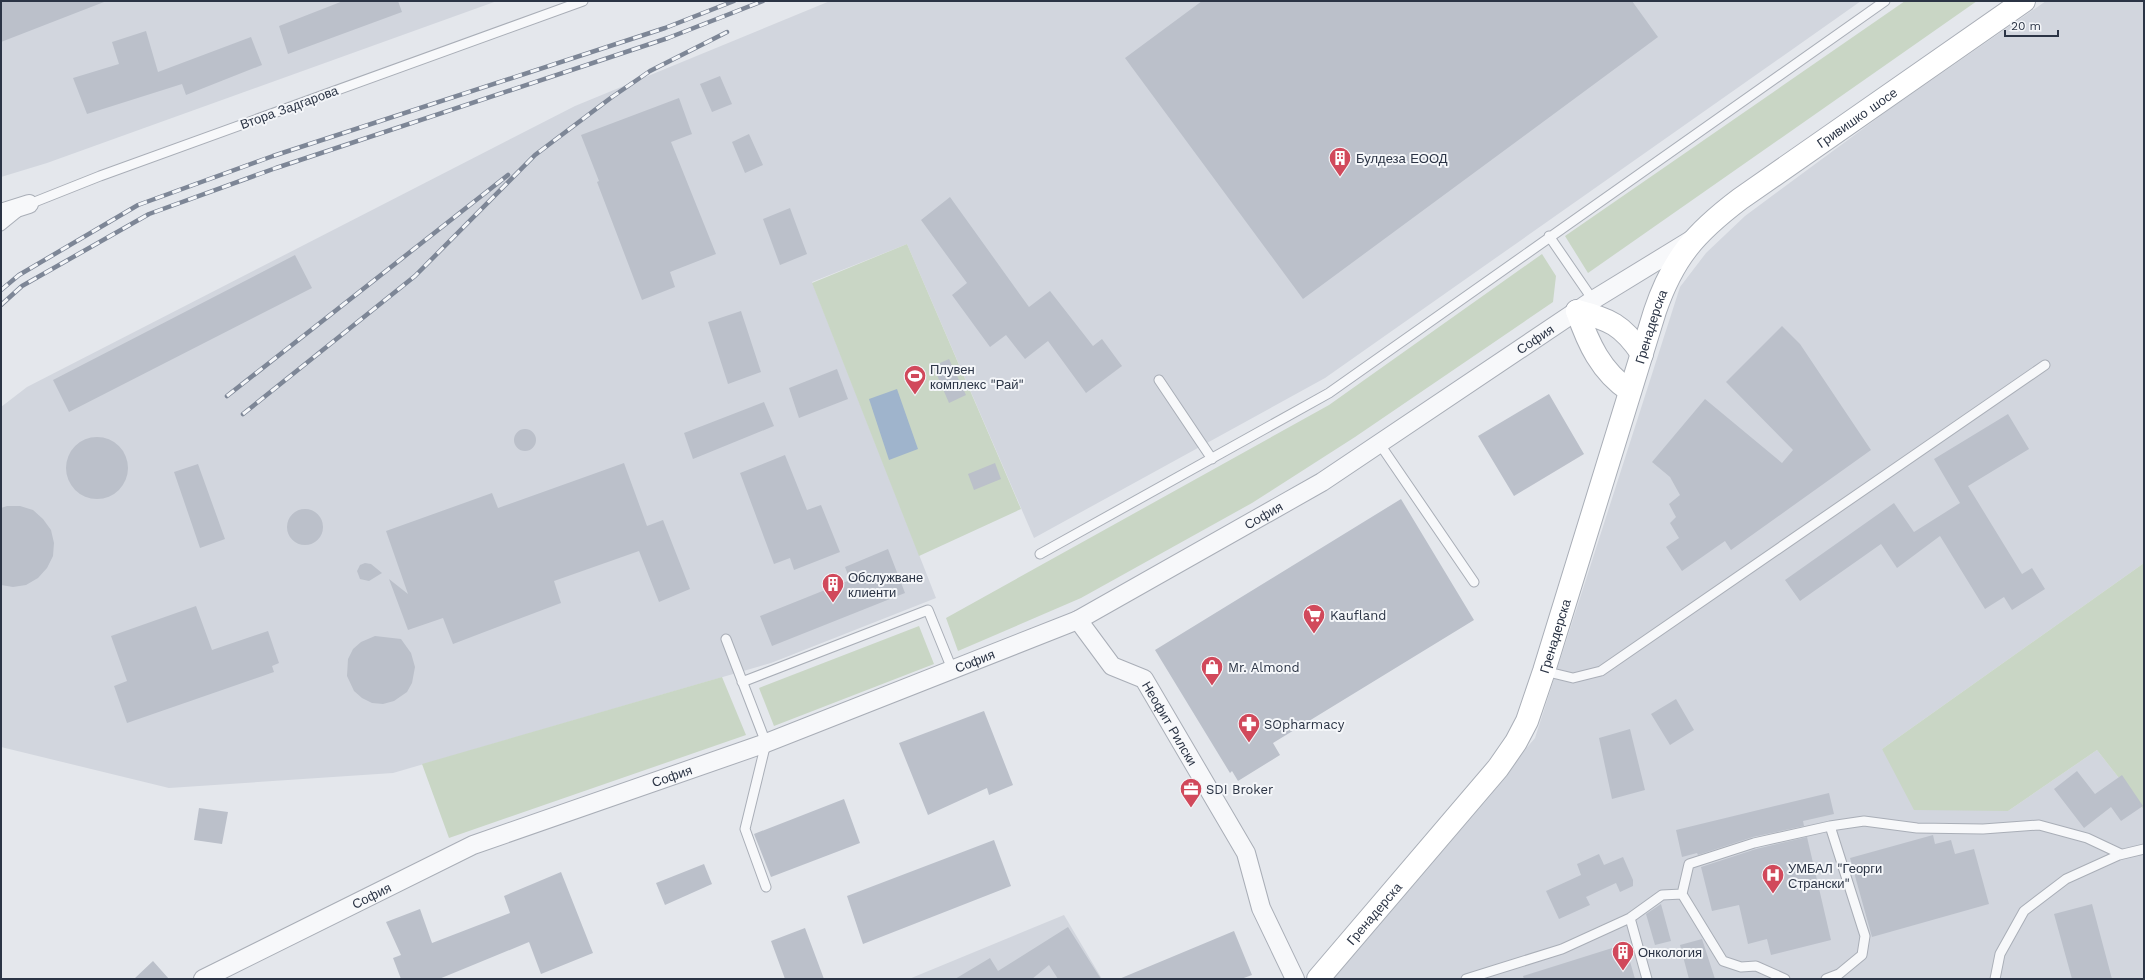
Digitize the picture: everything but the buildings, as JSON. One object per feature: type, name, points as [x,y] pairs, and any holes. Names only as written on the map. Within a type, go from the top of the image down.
[{"type":"street","name":"Гривишко шосе","points":[[1693,239],[1716,217],[1740,199],[2024,1]]},
{"type":"street","points":[[1,213],[29,204]]},
{"type":"street","name":"София","points":[[203,979],[473,846],[766,743],[1078,620],[1322,482],[1585,305],[1693,239]]},
{"type":"street","name":"Гренадерска","points":[[1318,979],[1498,768],[1516,742],[1526,721],[1544,671],[1663,288],[1675,263],[1693,239]]},
{"type":"street","points":[[1585,305],[1602,318],[1618,326],[1631,338],[1642,354]]},
{"type":"street","points":[[1585,305],[1587,340],[1602,366],[1616,381],[1630,391]]},
{"type":"street","name":"Неофит Рилски","points":[[1078,620],[1112,666],[1144,679],[1246,852],[1261,908],[1295,979]]},
{"type":"lane","name":"Втора Задгарова","points":[[1,226],[29,204],[187,144],[583,1]]},
{"type":"lane","points":[[1040,554],[1329,393],[1549,236],[1885,1]]},
{"type":"lane","points":[[1549,236],[1577,277],[1585,305]]},
{"type":"lane","points":[[1544,671],[1574,678],[1602,671],[2045,365]]},
{"type":"lane","points":[[1159,380],[1212,459]]},
{"type":"lane","points":[[1379,443],[1474,582]]},
{"type":"lane","points":[[742,682],[928,610],[952,669]]},
{"type":"lane","points":[[726,639],[766,743],[745,829],[766,887]]},
{"type":"lane","points":[[1785,979],[1780,975],[1756,966],[1741,967],[1723,961],[1682,894],[1689,864],[1754,843],[1830,826],[1864,822],[1917,828],[1983,829],[2039,825],[2087,838],[2121,854]]},
{"type":"lane","points":[[1826,979],[1839,974],[1862,955],[1865,936],[1830,826]]},
{"type":"lane","points":[[1995,979],[2000,954],[2024,911],[2066,879],[2121,854],[2144,849]]},
{"type":"lane","points":[[1466,979],[1562,949],[1630,918],[1662,896],[1682,894]]},
{"type":"lane","points":[[1630,918],[1648,979]]},
{"type":"shaded area","points":[[1,1],[497,1],[47,163],[1,177]]},
{"type":"shaded area","points":[[830,1],[1861,1],[1325,378],[1034,538],[907,244],[812,282],[936,598],[771,663],[393,773],[169,788],[1,747],[1,407],[27,387],[575,106]]},
{"type":"shaded area","points":[[2046,1],[2144,1],[2144,563],[1882,749],[2008,811],[2097,750],[2144,810],[2144,979],[1331,979],[1535,738],[1680,287],[1706,253],[1745,216],[1887,111]]},
{"type":"shaded area","points":[[1064,915],[1102,979],[909,979]]},
{"type":"green space","points":[[1905,1],[1977,1],[1588,273],[1565,236]]},
{"type":"green space","name":"Плувен комплекс \"Рай\"","points":[[907,244],[1021,509],[919,556],[812,283]]},
{"type":"green space","points":[[1542,254],[1556,276],[1553,302],[1355,437],[1252,503],[1081,598],[958,651],[946,618],[1329,405]]},
{"type":"green space","points":[[2144,563],[2144,810],[2097,750],[2008,811],[1914,810],[1882,749]]},
{"type":"green space","points":[[919,626],[934,664],[774,726],[759,688]]},
{"type":"green space","points":[[722,677],[746,735],[449,838],[422,764]]},
{"type":"water","points":[[897,389],[918,449],[889,460],[869,399]]},
{"type":"railway","points":[[1,290],[19,275],[138,205],[273,156],[665,28],[734,1]]},
{"type":"railway","points":[[1,305],[22,286],[149,214],[276,168],[668,38],[763,1]]},
{"type":"railway","points":[[243,414],[415,276],[535,155],[612,97],[650,71],[727,32]]},
{"type":"railway","points":[[227,396],[508,175]]},
{"type":"place","name":"Булдеза ЕООД","points":[[1340,178]]},
{"type":"place","name":"Плувен комплекс \"Рай\"","points":[[915,396]]},
{"type":"place","name":"Обслужване клиенти","points":[[833,604]]},
{"type":"place","name":"Kaufland","points":[[1314,634]]},
{"type":"place","name":"Mr. Almond","points":[[1212,686]]},
{"type":"place","name":"SOpharmacy","points":[[1249,744]]},
{"type":"place","name":"SDI Broker","points":[[1191,808]]},
{"type":"place","name":"УМБАЛ \"Георги Странски\"","points":[[1773,894]]},
{"type":"place","name":"Онкология","points":[[1623,972]]}]
